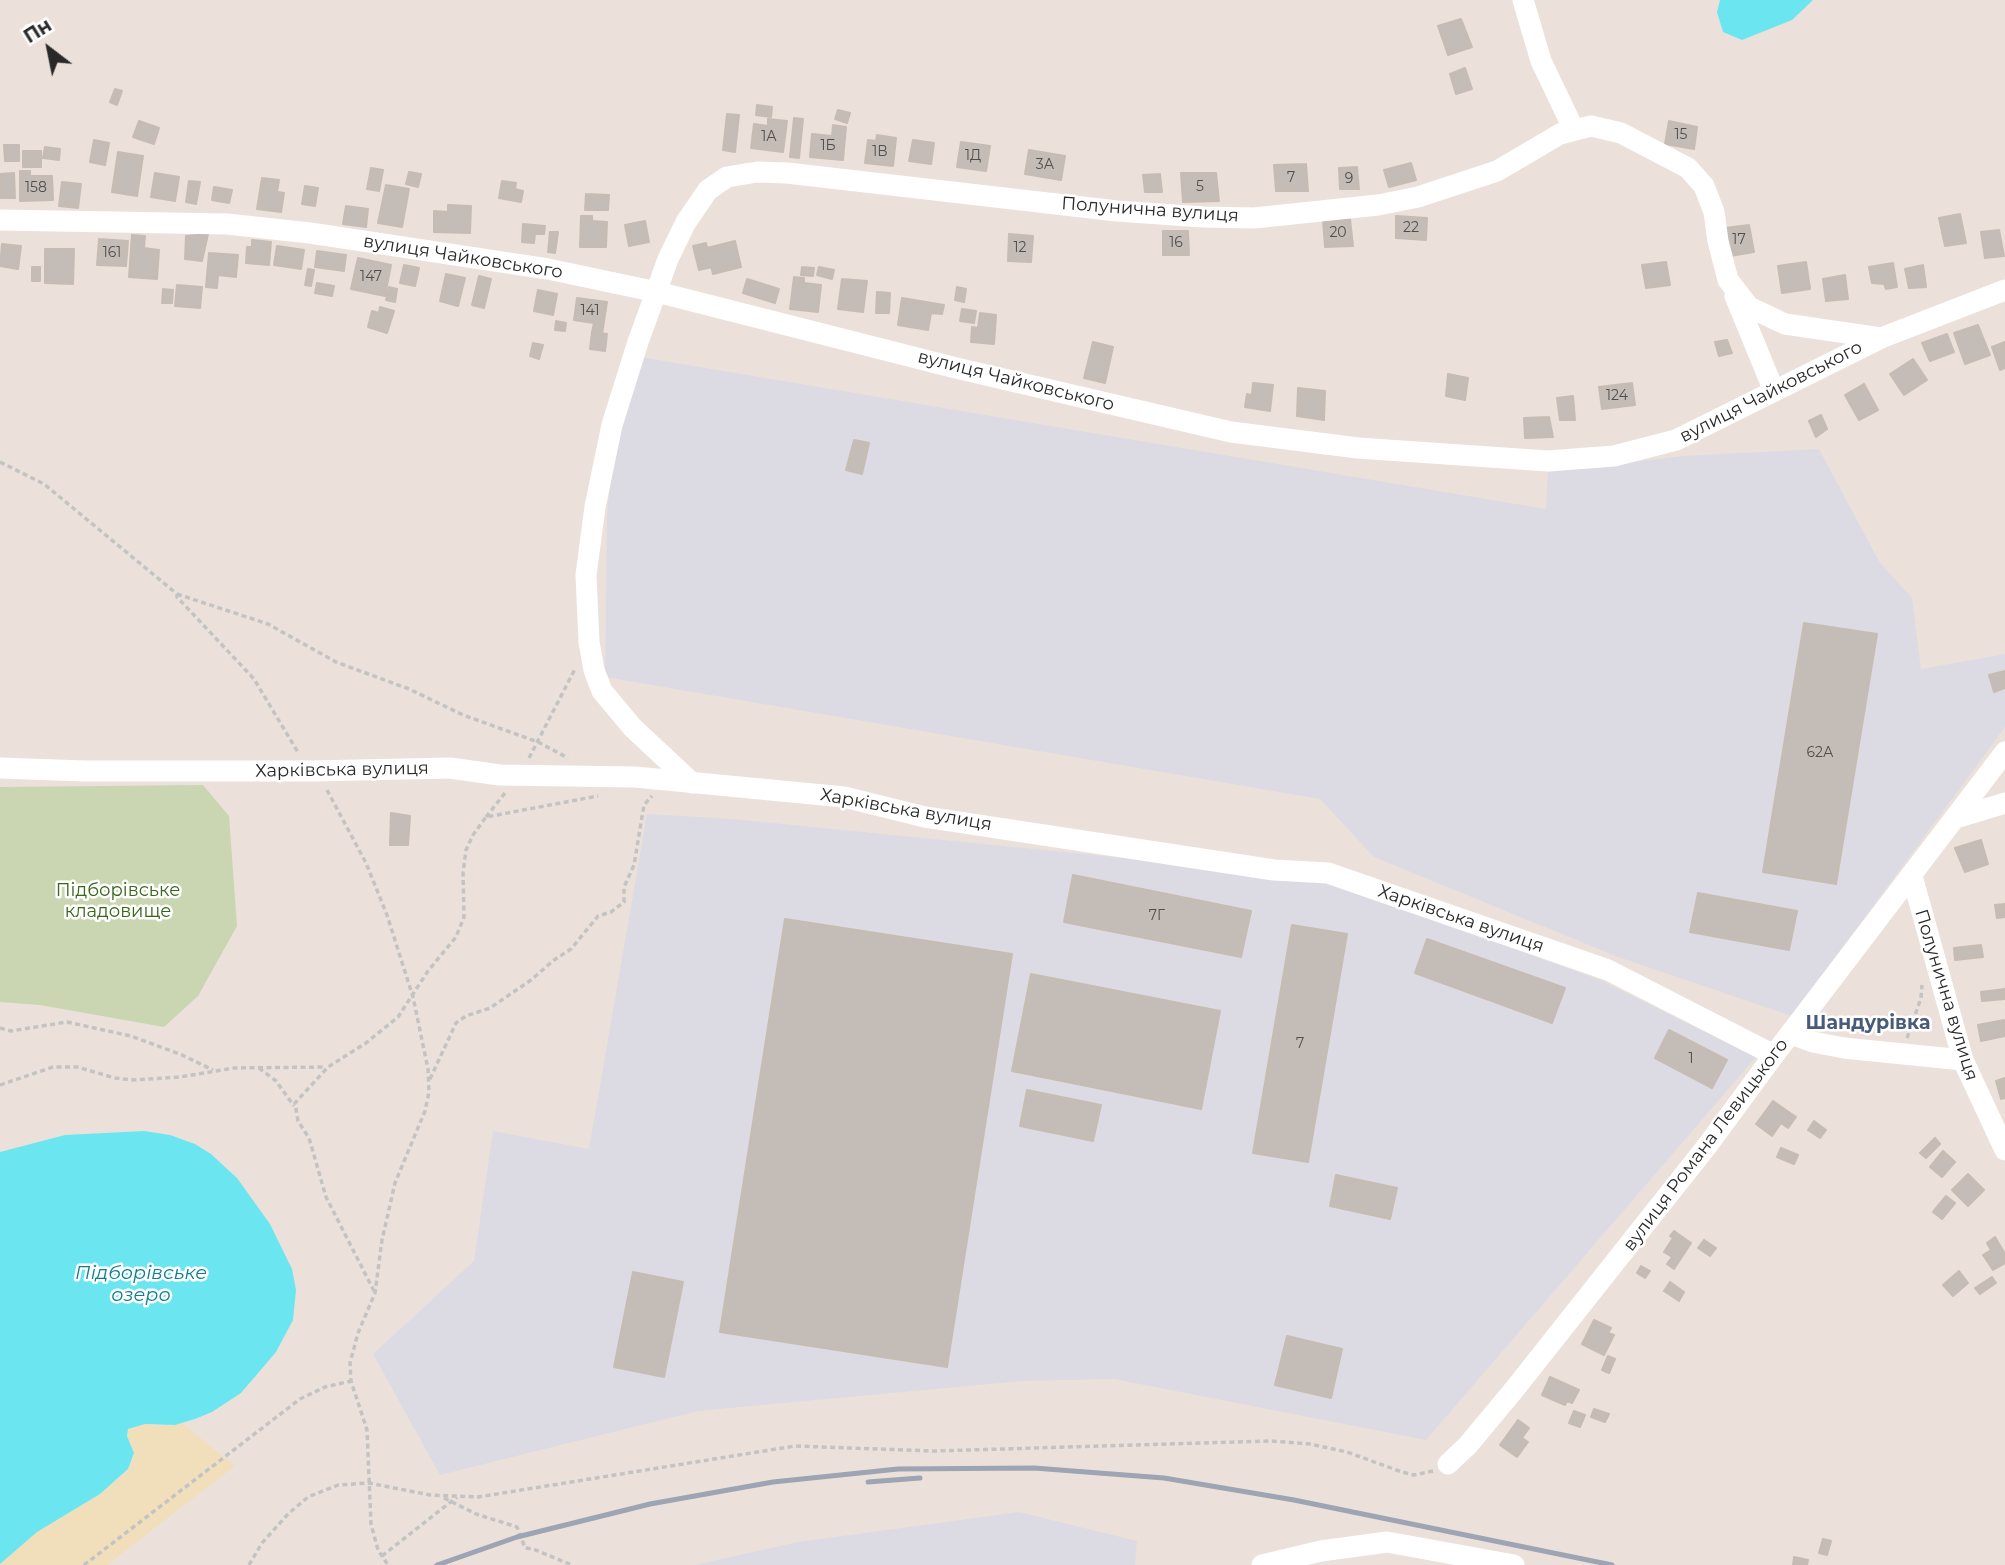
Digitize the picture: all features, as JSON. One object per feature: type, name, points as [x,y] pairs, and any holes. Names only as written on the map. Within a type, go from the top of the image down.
[{"type":"street","points":[[1523,0],[1541,61],[1574,130]]},
{"type":"street","name":"Полунична вулиця","points":[[692,783],[633,728],[607,699],[594,670],[589,642],[586,575],[595,507],[616,410],[674,247],[698,204],[715,184],[738,174],[787,173],[1117,211],[1254,218],[1378,205],[1431,193],[1497,171],[1560,134],[1591,126],[1621,133],[1688,168],[1704,186],[1714,212],[1728,280],[1749,307],[1785,324],[1881,338]]},
{"type":"street","name":"вулиця Чайковського","points":[[0,220],[166,221],[255,226],[548,269],[657,292],[1193,425],[1272,438],[1371,449],[1548,461],[1614,456],[1676,440],[1881,338],[2005,290]]},
{"type":"street","points":[[1728,280],[1774,391]]},
{"type":"street","name":"вулиця Романа Левицького","points":[[1448,1464],[1468,1445],[1538,1360],[1707,1146],[2005,752]]},
{"type":"street","name":"Харківська вулиця","points":[[0,768],[85,771],[450,768],[519,775],[635,777],[844,797],[925,817],[1274,870],[1328,873],[1608,970],[1774,1055]]},
{"type":"street","points":[[1956,818],[2005,803]]},
{"type":"street","name":"Полунична вулиця","points":[[1912,876],[1963,1060],[2005,1150]]},
{"type":"street","points":[[1791,1034],[1829,1046],[1963,1060]]},
{"type":"street","points":[[1262,1565],[1350,1546],[1387,1542],[1514,1565]]},
{"type":"street","points":[[1337,1565],[1350,1546]]},
{"type":"path","points":[[0,461],[44,484],[177,594],[268,624],[342,665],[405,687],[473,719],[538,742],[571,759]]},
{"type":"path","points":[[177,594],[254,679],[296,750],[337,806],[366,863],[387,915],[426,1049],[429,1081],[425,1111],[391,1196],[375,1293],[358,1333],[351,1363],[351,1381],[367,1430],[373,1538],[388,1565]]},
{"type":"path","points":[[295,1108],[298,1097],[328,1067],[387,1028],[405,1009],[428,971],[459,931],[464,909],[463,873],[473,835],[519,775],[589,642]]},
{"type":"path","points":[[429,1081],[456,1023],[466,1016],[489,1008],[531,980],[571,949],[598,916],[611,912],[624,902],[624,887],[634,864],[645,805],[667,780]]},
{"type":"path","points":[[486,817],[594,798],[606,793]]},
{"type":"path","points":[[1902,1053],[1921,998],[1922,985]]},
{"type":"path","points":[[0,1028],[11,1031],[67,1022],[131,1036],[215,1071]]},
{"type":"path","points":[[0,1085],[53,1067],[87,1068],[122,1080],[260,1068],[328,1067]]},
{"type":"path","points":[[260,1068],[276,1081],[295,1108],[298,1121],[309,1138],[326,1197],[375,1293]]},
{"type":"path","points":[[84,1565],[300,1399],[325,1387],[351,1381]]},
{"type":"path","points":[[249,1565],[261,1543],[308,1497],[338,1485],[369,1483],[439,1496],[498,1495],[537,1486],[795,1446],[933,1451],[1272,1441],[1338,1450],[1415,1475],[1426,1474],[1448,1464]]},
{"type":"path","points":[[439,1496],[476,1514],[517,1527],[525,1548],[572,1565]]},
{"type":"path","points":[[382,1556],[457,1497]]},
{"type":"shaded area","points":[[634,356],[1546,509],[1548,472],[1683,456],[1819,449],[1880,563],[1912,598],[1921,669],[2005,654],[2005,727],[1792,1016],[1618,957],[1374,857],[1320,799],[605,677],[607,512],[616,432]]},
{"type":"shaded area","points":[[647,814],[733,819],[1325,878],[1600,980],[1756,1057],[1426,1440],[1114,1379],[1022,1381],[698,1411],[440,1475],[373,1354],[474,1261],[493,1131],[589,1149]]},
{"type":"shaded area","points":[[1019,1512],[1137,1541],[1135,1565],[694,1565],[798,1542]]},
{"type":"sand","points":[[182,1423],[235,1466],[107,1565],[0,1565],[37,1532],[100,1494],[128,1470],[134,1453],[127,1436],[128,1429],[145,1424],[168,1426]]},
{"type":"green space","name":"Підборівське кладовище","points":[[203,785],[229,816],[237,926],[198,996],[164,1027],[40,1005],[0,1002],[0,787]]},
{"type":"water","points":[[1720,0],[1813,0],[1792,20],[1742,40],[1723,32],[1717,12]]},
{"type":"water","name":"Підборівське озеро","points":[[144,1131],[170,1135],[195,1144],[211,1154],[237,1178],[270,1224],[292,1269],[296,1290],[293,1320],[276,1352],[241,1393],[212,1412],[195,1419],[175,1425],[145,1424],[128,1429],[127,1436],[134,1453],[128,1469],[100,1494],[37,1532],[0,1564],[0,1152],[65,1135]]},
{"type":"building","points":[[1461,19],[1472,47],[1448,55],[1438,26]]},
{"type":"building","points":[[1465,68],[1472,89],[1456,94],[1450,74]]},
{"type":"building","points":[[115,89],[122,91],[117,105],[110,102]]},
{"type":"building","points":[[757,105],[772,107],[771,117],[756,115]]},
{"type":"building","points":[[838,110],[850,113],[847,123],[835,119]]},
{"type":"building","points":[[727,114],[739,115],[735,152],[723,150]]},
{"type":"building","points":[[794,118],[803,119],[799,158],[790,157]]},
{"type":"building","points":[[768,119],[787,121],[783,152],[751,148],[754,124],[768,126]]},
{"type":"building","points":[[139,121],[159,128],[154,144],[133,137]]},
{"type":"building","points":[[1669,121],[1697,127],[1694,149],[1665,144]]},
{"type":"building","points":[[833,125],[846,127],[843,160],[810,157],[812,134],[832,136]]},
{"type":"building","points":[[877,135],[896,138],[893,166],[865,163],[868,140],[876,141]]},
{"type":"building","points":[[94,140],[109,143],[105,165],[90,162]]},
{"type":"building","points":[[913,140],[934,143],[931,164],[909,161]]},
{"type":"building","points":[[961,142],[990,146],[986,171],[957,167]]},
{"type":"building","points":[[4,145],[19,145],[19,161],[5,161]]},
{"type":"building","points":[[45,147],[60,149],[59,160],[43,158]]},
{"type":"building","points":[[1029,150],[1065,156],[1061,180],[1025,174]]},
{"type":"building","points":[[23,151],[41,151],[41,167],[23,167]]},
{"type":"building","points":[[118,152],[143,156],[137,196],[112,192]]},
{"type":"building","points":[[1411,163],[1416,180],[1389,187],[1384,170]]},
{"type":"building","points":[[1306,164],[1308,191],[1276,191],[1274,165]]},
{"type":"building","points":[[1357,167],[1359,189],[1340,189],[1339,168]]},
{"type":"building","points":[[371,168],[383,170],[379,191],[367,189]]},
{"type":"building","points":[[20,171],[30,171],[30,176],[52,176],[53,200],[20,201]]},
{"type":"building","points":[[409,172],[421,174],[418,187],[406,184]]},
{"type":"building","points":[[14,173],[15,198],[0,198],[0,174]]},
{"type":"building","points":[[155,173],[179,177],[175,201],[151,197]]},
{"type":"building","points":[[1181,173],[1216,173],[1219,201],[1183,202]]},
{"type":"building","points":[[1160,174],[1162,192],[1145,192],[1143,175]]},
{"type":"building","points":[[262,178],[279,180],[277,192],[284,193],[281,212],[257,209]]},
{"type":"building","points":[[189,181],[200,182],[196,204],[186,202]]},
{"type":"building","points":[[502,181],[516,183],[515,189],[523,191],[521,202],[499,198]]},
{"type":"building","points":[[62,182],[81,184],[78,208],[59,206]]},
{"type":"building","points":[[386,185],[409,189],[402,227],[378,223]]},
{"type":"building","points":[[305,186],[318,188],[315,206],[302,204]]},
{"type":"building","points":[[214,187],[232,190],[229,203],[212,200]]},
{"type":"building","points":[[586,194],[609,195],[608,210],[585,210]]},
{"type":"building","points":[[448,205],[471,206],[470,233],[434,232],[434,211],[448,212]]},
{"type":"building","points":[[346,206],[368,209],[366,227],[343,224]]},
{"type":"building","points":[[1960,214],[1966,243],[1945,246],[1939,218]]},
{"type":"building","points":[[581,216],[592,216],[592,221],[607,222],[606,247],[580,247]]},
{"type":"building","points":[[1396,216],[1427,218],[1426,240],[1396,238]]},
{"type":"building","points":[[1350,219],[1353,246],[1325,247],[1323,220]]},
{"type":"building","points":[[645,221],[649,242],[629,246],[625,225]]},
{"type":"building","points":[[523,224],[545,226],[544,234],[535,234],[534,243],[522,242]]},
{"type":"building","points":[[1749,225],[1754,252],[1730,256],[1725,228]]},
{"type":"building","points":[[1999,230],[2004,256],[1985,258],[1981,232]]},
{"type":"building","points":[[1163,231],[1188,231],[1189,255],[1163,255]]},
{"type":"building","points":[[550,232],[558,232],[555,253],[548,252]]},
{"type":"building","points":[[208,234],[202,261],[185,259],[186,236]]},
{"type":"building","points":[[1009,234],[1033,236],[1031,262],[1008,261]]},
{"type":"building","points":[[132,235],[145,236],[144,248],[159,250],[157,279],[129,277]]},
{"type":"building","points":[[99,239],[128,241],[126,266],[97,265]]},
{"type":"building","points":[[252,240],[271,242],[269,265],[246,263],[247,247],[252,247]]},
{"type":"building","points":[[735,241],[741,267],[713,274],[707,248]]},
{"type":"building","points":[[706,243],[712,267],[699,270],[693,246]]},
{"type":"building","points":[[2,244],[21,246],[18,269],[0,266]]},
{"type":"building","points":[[277,246],[304,250],[301,269],[274,265]]},
{"type":"building","points":[[45,249],[74,249],[73,284],[45,283]]},
{"type":"building","points":[[317,251],[346,255],[344,271],[315,267]]},
{"type":"building","points":[[209,253],[238,255],[236,277],[218,275],[217,288],[206,287]]},
{"type":"building","points":[[358,258],[391,265],[385,296],[351,289]]},
{"type":"building","points":[[1666,262],[1670,285],[1646,288],[1642,265]]},
{"type":"building","points":[[1806,262],[1810,289],[1782,293],[1778,266]]},
{"type":"building","points":[[1893,263],[1897,287],[1886,289],[1884,284],[1872,283],[1869,267]]},
{"type":"building","points":[[404,265],[419,268],[415,286],[400,283]]},
{"type":"building","points":[[1923,265],[1926,287],[1909,288],[1905,269]]},
{"type":"building","points":[[32,267],[40,267],[40,281],[32,281]]},
{"type":"building","points":[[802,267],[814,268],[813,276],[801,275]]},
{"type":"building","points":[[819,267],[834,270],[832,279],[817,275]]},
{"type":"building","points":[[308,269],[314,270],[311,286],[305,285]]},
{"type":"building","points":[[446,274],[465,278],[458,306],[440,301]]},
{"type":"building","points":[[1845,275],[1848,299],[1826,301],[1823,279]]},
{"type":"building","points":[[479,276],[491,279],[484,308],[472,305]]},
{"type":"building","points":[[794,277],[804,278],[804,283],[821,285],[818,312],[790,309]]},
{"type":"building","points":[[747,279],[779,289],[775,303],[743,293]]},
{"type":"building","points":[[842,279],[867,281],[863,312],[838,309]]},
{"type":"building","points":[[317,283],[334,286],[332,296],[315,293]]},
{"type":"building","points":[[177,285],[202,287],[200,308],[175,306]]},
{"type":"building","points":[[389,287],[397,289],[395,302],[386,300]]},
{"type":"building","points":[[957,287],[966,289],[964,302],[955,300]]},
{"type":"building","points":[[163,289],[173,290],[172,303],[162,303]]},
{"type":"building","points":[[538,290],[557,294],[553,315],[534,311]]},
{"type":"building","points":[[877,292],[890,293],[889,313],[876,313]]},
{"type":"building","points":[[577,298],[607,302],[602,334],[592,332],[594,323],[574,320]]},
{"type":"building","points":[[902,298],[944,305],[942,314],[931,313],[928,330],[898,325]]},
{"type":"building","points":[[380,307],[394,311],[387,333],[368,327],[372,311],[379,313]]},
{"type":"building","points":[[962,309],[976,311],[974,323],[960,321]]},
{"type":"building","points":[[980,313],[996,315],[994,344],[971,342],[972,327],[978,328]]},
{"type":"building","points":[[556,321],[566,323],[565,331],[555,330]]},
{"type":"building","points":[[1978,325],[1990,355],[1965,364],[1954,333]]},
{"type":"building","points":[[592,332],[607,334],[605,351],[590,349]]},
{"type":"building","points":[[1947,334],[1954,352],[1930,361],[1922,343]]},
{"type":"building","points":[[1727,340],[1732,353],[1719,356],[1715,342]]},
{"type":"building","points":[[1093,342],[1113,347],[1105,383],[1084,378]]},
{"type":"building","points":[[2005,342],[2005,368],[2000,370],[1992,347]]},
{"type":"building","points":[[533,343],[543,345],[539,359],[530,356]]},
{"type":"building","points":[[1913,359],[1927,380],[1904,395],[1890,374]]},
{"type":"building","points":[[1448,374],[1468,378],[1465,400],[1446,396]]},
{"type":"building","points":[[1253,383],[1273,385],[1270,411],[1245,407],[1247,394],[1252,395]]},
{"type":"building","points":[[1632,383],[1635,405],[1602,409],[1599,387]]},
{"type":"building","points":[[1864,384],[1878,410],[1859,420],[1845,395]]},
{"type":"building","points":[[1298,388],[1325,391],[1324,420],[1297,416]]},
{"type":"building","points":[[1573,396],[1575,420],[1560,420],[1557,398]]},
{"type":"building","points":[[1821,415],[1827,429],[1816,437],[1809,421]]},
{"type":"building","points":[[1549,417],[1553,437],[1525,438],[1524,418]]},
{"type":"building","points":[[854,440],[869,443],[862,474],[846,470]]},
{"type":"building","points":[[1804,623],[1877,634],[1836,884],[1763,872]]},
{"type":"building","points":[[2005,671],[2005,688],[1994,692],[1989,675]]},
{"type":"building","points":[[391,813],[410,816],[408,845],[390,845]]},
{"type":"building","points":[[1981,840],[1988,864],[1965,872],[1955,848]]},
{"type":"building","points":[[1073,875],[1251,911],[1241,957],[1064,922]]},
{"type":"building","points":[[1698,893],[1797,911],[1789,950],[1690,932]]},
{"type":"building","points":[[2005,904],[2005,917],[1997,918],[1995,905]]},
{"type":"building","points":[[785,919],[1012,954],[947,1367],[720,1332]]},
{"type":"building","points":[[1292,925],[1347,934],[1308,1162],[1253,1153]]},
{"type":"building","points":[[1427,939],[1565,988],[1552,1023],[1415,973]]},
{"type":"building","points":[[1981,945],[1983,957],[1955,960],[1954,948]]},
{"type":"building","points":[[1031,974],[1220,1011],[1201,1109],[1012,1071]]},
{"type":"building","points":[[2005,989],[2005,999],[1982,1001],[1981,992]]},
{"type":"building","points":[[2004,1020],[2005,1036],[1981,1041],[1978,1025]]},
{"type":"building","points":[[1669,1030],[1727,1060],[1712,1088],[1655,1058]]},
{"type":"building","points":[[2005,1078],[2005,1098],[2001,1099],[1996,1081]]},
{"type":"building","points":[[1027,1090],[1101,1105],[1093,1141],[1020,1126]]},
{"type":"building","points":[[1773,1101],[1796,1117],[1788,1128],[1781,1123],[1772,1136],[1756,1124]]},
{"type":"building","points":[[1814,1121],[1826,1130],[1820,1138],[1808,1130]]},
{"type":"building","points":[[1935,1138],[1940,1144],[1926,1158],[1920,1153]]},
{"type":"building","points":[[1781,1148],[1798,1155],[1794,1164],[1777,1157]]},
{"type":"building","points":[[1943,1151],[1955,1162],[1942,1177],[1930,1167]]},
{"type":"building","points":[[1968,1174],[1984,1190],[1968,1206],[1952,1190]]},
{"type":"building","points":[[1336,1175],[1397,1188],[1390,1219],[1330,1206]]},
{"type":"building","points":[[1946,1196],[1955,1203],[1942,1219],[1933,1212]]},
{"type":"building","points":[[1674,1231],[1691,1243],[1674,1269],[1667,1264],[1672,1257],[1664,1252],[1673,1238],[1670,1236]]},
{"type":"building","points":[[1995,1237],[2005,1254],[2005,1263],[1993,1270],[1983,1255],[1991,1250],[1987,1243]]},
{"type":"building","points":[[1704,1240],[1716,1248],[1710,1256],[1698,1248]]},
{"type":"building","points":[[1641,1266],[1650,1271],[1645,1278],[1637,1273]]},
{"type":"building","points":[[1959,1271],[1968,1283],[1953,1296],[1943,1285]]},
{"type":"building","points":[[633,1272],[683,1282],[664,1377],[614,1367]]},
{"type":"building","points":[[1992,1277],[1996,1283],[1980,1294],[1975,1288]]},
{"type":"building","points":[[1670,1282],[1684,1292],[1679,1301],[1664,1291]]},
{"type":"building","points":[[1594,1320],[1611,1328],[1608,1333],[1614,1335],[1604,1355],[1582,1344]]},
{"type":"building","points":[[1287,1336],[1342,1349],[1331,1398],[1275,1385]]},
{"type":"building","points":[[1608,1356],[1615,1359],[1609,1373],[1602,1370]]},
{"type":"building","points":[[1550,1377],[1579,1390],[1572,1403],[1567,1401],[1565,1405],[1542,1395]]},
{"type":"building","points":[[1594,1409],[1609,1414],[1605,1422],[1591,1417]]},
{"type":"building","points":[[1574,1411],[1585,1415],[1580,1427],[1569,1423]]},
{"type":"building","points":[[1518,1420],[1529,1428],[1522,1438],[1528,1442],[1517,1457],[1500,1445]]},
{"type":"building","points":[[1823,1539],[1831,1541],[1827,1555],[1819,1553]]},
{"type":"building","points":[[1794,1557],[1808,1560],[1807,1565],[1793,1565]]},
{"type":"railway","points":[[437,1565],[517,1537],[650,1504],[773,1482],[898,1469],[1034,1468],[1164,1478],[1294,1500],[1612,1565]]},
{"type":"railway","points":[[868,1482],[920,1478]]},
{"type":"district","name":"Шандурівка","points":[[1868,1023]]}]
